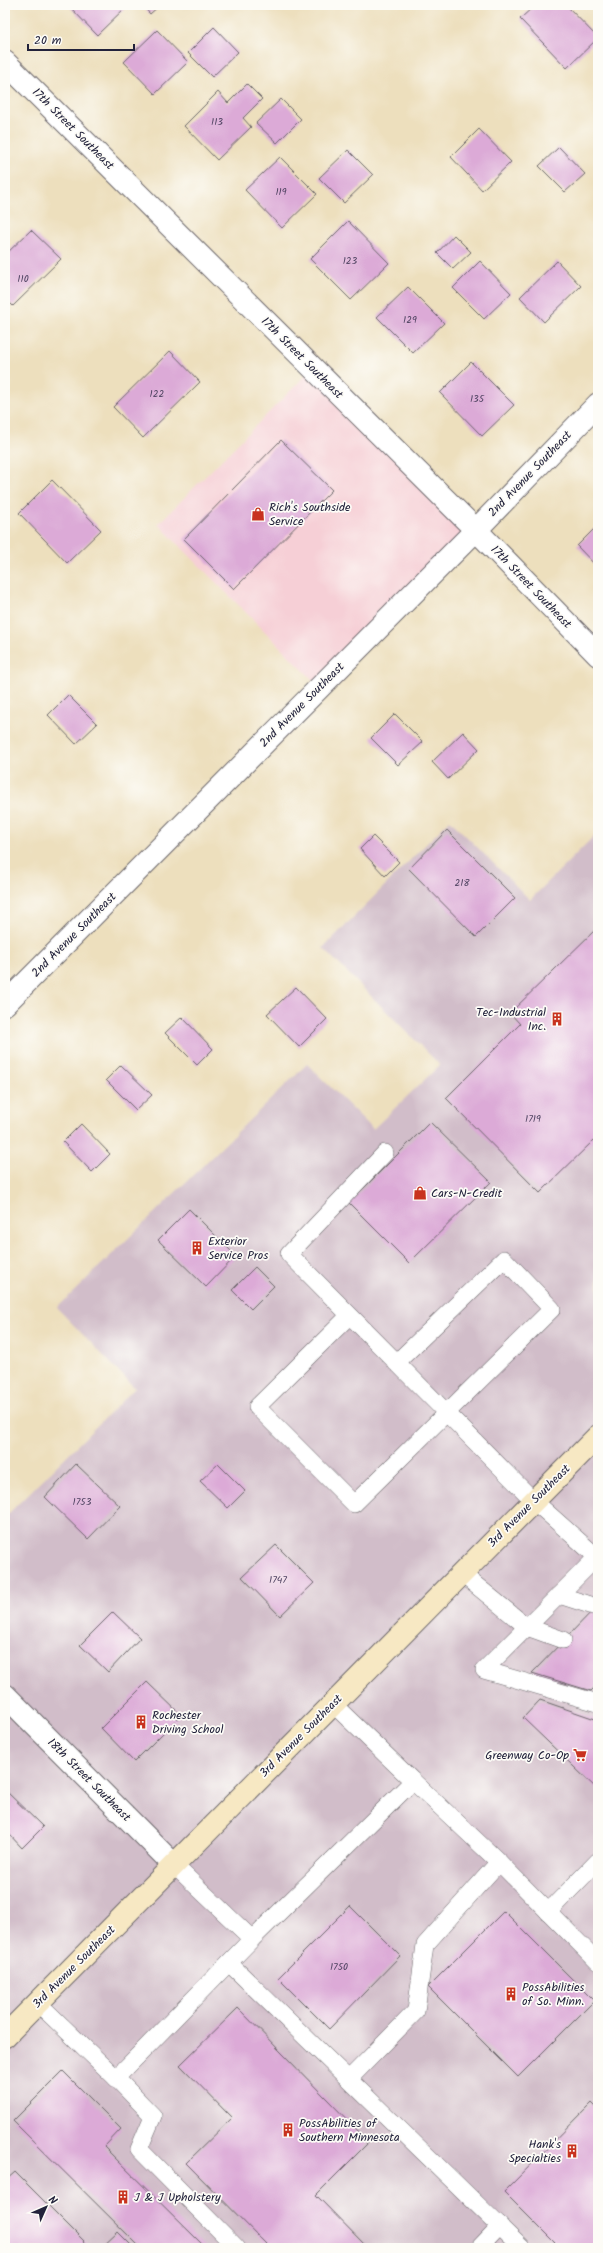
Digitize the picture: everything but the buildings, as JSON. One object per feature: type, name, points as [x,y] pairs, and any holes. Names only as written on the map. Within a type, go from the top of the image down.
[{"type":"main road","name":"3rd Avenue Southeast","points":[[5,2036],[598,1436]]},
{"type":"street","name":"17th Street Southeast","points":[[5,62],[476,530],[598,655]]},
{"type":"street","name":"2nd Avenue Southeast","points":[[5,1004],[476,530],[598,404]]},
{"type":"street","name":"18th Street Southeast","points":[[5,1695],[174,1865]]},
{"type":"lane","points":[[385,1153],[289,1254],[534,1501],[597,1557],[484,1670],[598,1703]]},
{"type":"lane","points":[[349,1316],[258,1407],[354,1504],[552,1309],[504,1259],[396,1363]]},
{"type":"lane","points":[[461,1574],[527,1627],[563,1640]]},
{"type":"lane","points":[[559,1595],[596,1607]]},
{"type":"lane","points":[[333,1704],[499,1862],[598,1962]]},
{"type":"lane","points":[[116,2078],[252,1939],[413,1780]]},
{"type":"lane","points":[[349,2079],[416,2011],[424,1945],[499,1862]]},
{"type":"lane","points":[[548,1912],[598,1862]]},
{"type":"lane","points":[[174,1865],[252,1939]]},
{"type":"lane","points":[[229,1963],[522,2248]]},
{"type":"lane","points":[[38,2003],[153,2116],[139,2149],[237,2248]]},
{"type":"lane","points":[[479,2248],[500,2226]]},
{"type":"shaded area","points":[[313,368],[476,530],[320,687],[158,524]]},
{"type":"shaded area","points":[[450,820],[530,900],[598,832],[598,2248],[5,2248],[5,1517],[135,1388],[57,1308],[307,1064],[373,1129],[440,1065],[323,948]]},
{"type":"place","name":"Rich's Southside Service","points":[[258,514]]},
{"type":"place","name":"Tec-Industrial Inc.","points":[[557,1019]]},
{"type":"place","name":"Cars-N-Credit","points":[[420,1193]]},
{"type":"place","name":"Exterior Service Pros","points":[[197,1248]]},
{"type":"place","name":"Rochester Driving School","points":[[141,1722]]},
{"type":"place","name":"Greenway Co-Op","points":[[580,1755]]},
{"type":"place","name":"PossAbilities of So. Minn.","points":[[511,1994]]},
{"type":"place","name":"PossAbilities of Southern Minnesota","points":[[288,2130]]},
{"type":"place","name":"Hank's Specialties","points":[[572,2151]]},
{"type":"place","name":"J & J Upholstery","points":[[123,2197]]}]
